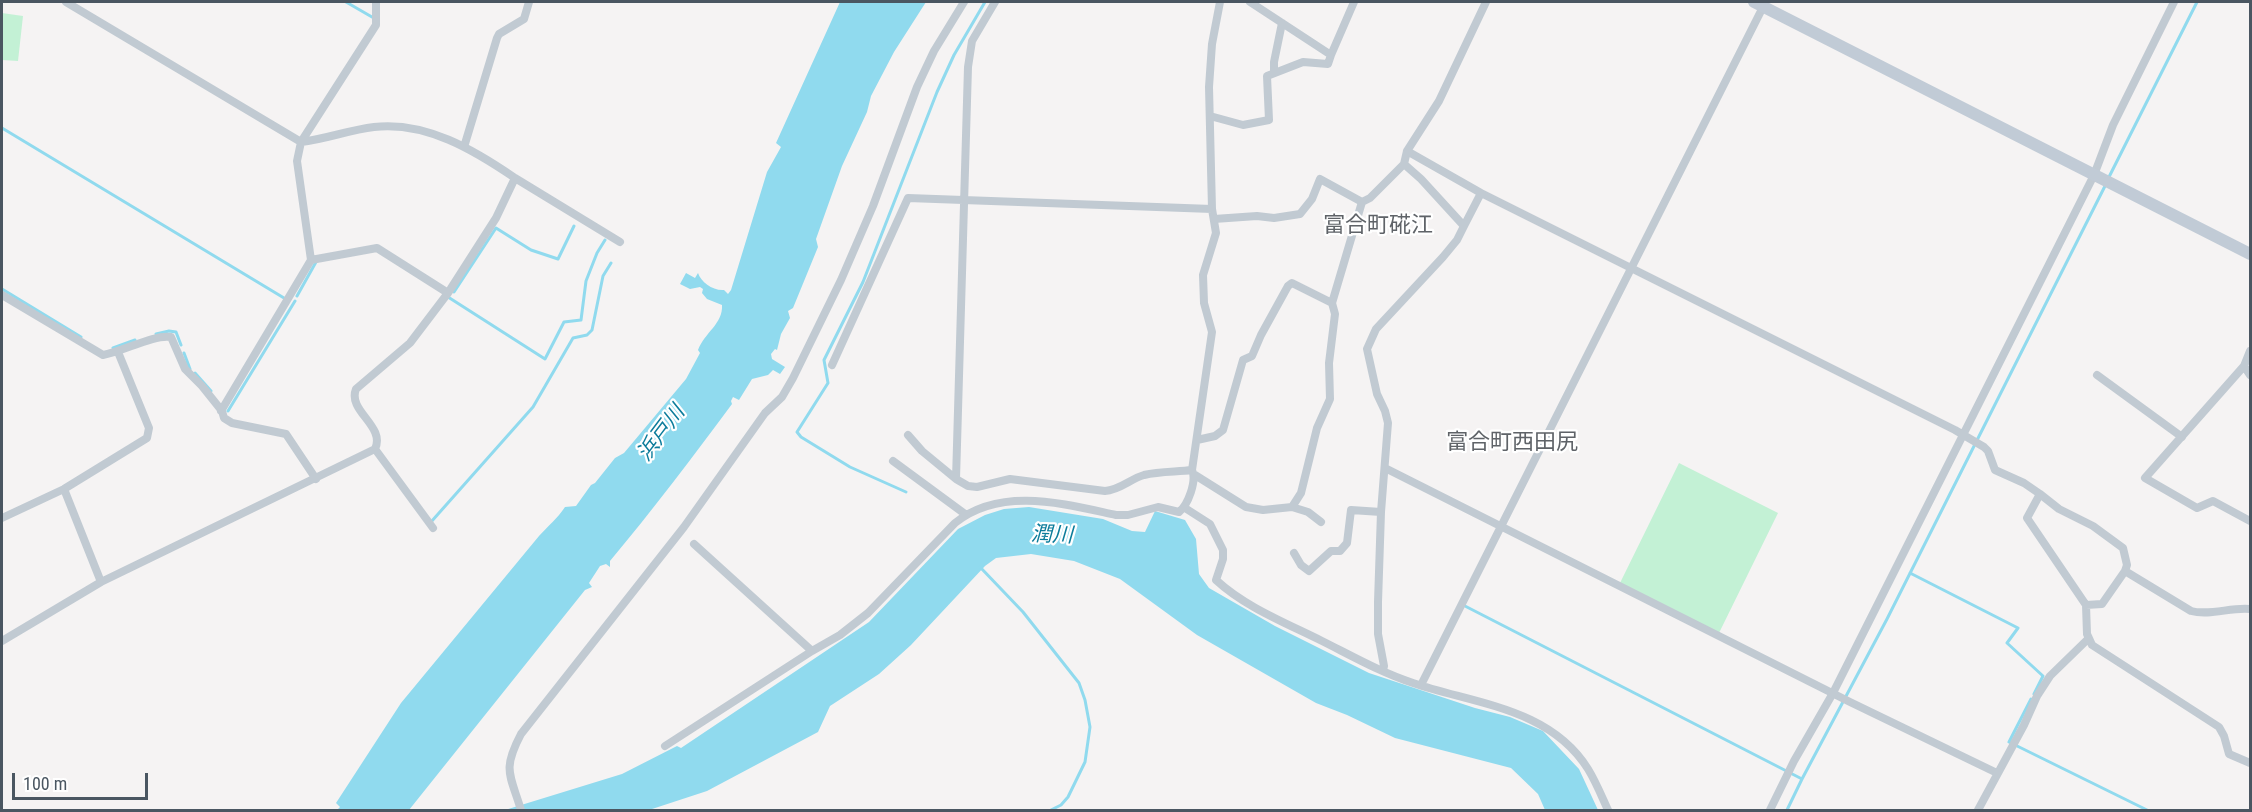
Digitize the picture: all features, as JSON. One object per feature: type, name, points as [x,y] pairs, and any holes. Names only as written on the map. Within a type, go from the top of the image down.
[{"type":"street","points":[[66,2],[302,142],[321,140],[375,127],[397,126],[422,130],[465,147],[490,161],[620,242]]},
{"type":"street","points":[[220,411],[311,260],[297,161],[302,142],[376,25],[376,2]]},
{"type":"street","points":[[465,147],[496,38],[524,19],[530,2]]},
{"type":"street","points":[[521,810],[508,770],[512,752],[520,734],[684,527],[765,413],[782,397],[841,280],[873,206],[917,87],[934,51],[964,2]]},
{"type":"street","points":[[956,479],[968,67],[972,41],[995,2]]},
{"type":"street","points":[[665,746],[840,635],[868,613],[965,514],[1012,500],[1037,501],[1116,515],[1128,515],[1158,507],[1179,512],[1186,505],[1194,475],[1212,332],[1204,303],[1203,275],[1216,233],[1212,209],[1209,87],[1212,44],[1221,2]]},
{"type":"street","points":[[1250,2],[1331,55]]},
{"type":"street","points":[[1210,116],[1243,125],[1269,120],[1267,76],[1303,62],[1328,64],[1354,2]]},
{"type":"street","points":[[1292,507],[1301,493],[1317,428],[1330,399],[1329,363],[1335,314],[1332,303],[1362,202],[1370,198],[1404,164],[1407,151],[1439,101],[1486,2]]},
{"type":"street","points":[[1770,810],[1794,761],[1835,694],[2097,176],[2113,125],[2174,2]]},
{"type":"street","points":[[1421,686],[1632,268],[1761,3],[2250,254]]},
{"type":"street","points":[[1274,72],[1282,23]]},
{"type":"street","points":[[1407,151],[1481,193],[1984,447],[1988,451],[1995,470],[2024,483],[2059,509],[2093,526],[2122,546],[2127,565],[2125,571],[2102,604],[2086,605]]},
{"type":"street","points":[[1404,164],[1429,187],[1464,226]]},
{"type":"street","points":[[2,641],[101,582],[375,449],[378,444],[376,434],[355,402],[353,395],[356,389],[410,343],[448,293],[496,218],[515,178]]},
{"type":"street","points":[[1214,219],[1257,216],[1274,218],[1300,214],[1312,199],[1320,179],[1362,202]]},
{"type":"street","points":[[1383,671],[1378,634],[1381,512],[1388,423],[1377,394],[1367,349],[1376,329],[1457,240],[1481,193]]},
{"type":"street","points":[[832,365],[908,198],[1212,209]]},
{"type":"street","points":[[311,260],[377,248],[448,293]]},
{"type":"street","points":[[1197,440],[1215,436],[1223,430],[1243,360],[1252,356],[1265,326],[1288,286],[1292,283],[1332,303]]},
{"type":"street","points":[[2,296],[103,355],[162,337],[171,337],[185,369],[202,386],[224,418],[232,423],[286,434],[316,479]]},
{"type":"street","points":[[2250,351],[2244,366],[2145,478],[2198,508],[2213,501],[2250,521]]},
{"type":"street","points":[[2,518],[64,489],[147,438],[149,432],[118,352]]},
{"type":"street","points":[[2244,366],[2250,375]]},
{"type":"street","points":[[2097,375],[2182,437]]},
{"type":"street","points":[[908,435],[922,451],[956,479],[977,488],[1010,479],[1105,491],[1114,490],[1146,474],[1194,475],[1246,507],[1263,510],[1292,507],[1308,512],[1321,522]]},
{"type":"street","points":[[375,449],[433,528]]},
{"type":"street","points":[[893,461],[965,514]]},
{"type":"street","points":[[1385,468],[1850,702],[1997,773]]},
{"type":"street","points":[[64,489],[101,582]]},
{"type":"street","points":[[2040,494],[2027,518],[2086,605],[2088,639],[2092,645],[2219,727],[2229,754],[2250,763]]},
{"type":"street","points":[[1186,505],[1210,524],[1223,550],[1223,559],[1216,580],[1227,590],[1272,616],[1383,671],[1421,686],[1509,710],[1547,727],[1564,741],[1587,768],[1608,810]]},
{"type":"street","points":[[1294,552],[1301,565],[1309,571],[1331,551],[1340,551],[1347,543],[1351,510],[1381,512]]},
{"type":"street","points":[[694,544],[812,651]]},
{"type":"street","points":[[2125,571],[2191,611],[2200,613],[2250,608]]},
{"type":"street","points":[[1978,810],[2050,676],[2088,639]]},
{"type":"green space","points":[[2,13],[23,16],[18,61],[2,60]]},
{"type":"green space","points":[[1679,463],[1778,513],[1719,633],[1620,583]]},
{"type":"water","name":"浜戸川","points":[[840,2],[926,2],[894,52],[871,96],[867,112],[842,166],[816,239],[818,247],[793,308],[788,311],[790,318],[781,334],[777,350],[775,349],[771,354],[772,359],[785,367],[780,374],[773,370],[768,375],[752,379],[739,400],[733,397],[732,404],[657,504],[610,561],[610,567],[606,564],[600,566],[589,583],[592,587],[585,590],[409,810],[337,810],[340,807],[336,803],[401,703],[539,536],[565,507],[576,506],[591,485],[615,458],[624,453],[686,379],[700,353],[698,350],[701,344],[720,318],[722,305],[707,299],[700,287],[690,289],[680,284],[686,273],[695,278],[698,273],[708,285],[724,290],[728,294],[731,290],[767,172],[781,147],[776,143]]},
{"type":"water","name":"潤川","points":[[1029,507],[1103,519],[1132,531],[1145,532],[1155,511],[1185,520],[1196,539],[1199,574],[1209,588],[1275,626],[1369,673],[1475,708],[1510,717],[1543,731],[1579,769],[1598,810],[1545,810],[1538,794],[1511,768],[1395,738],[1316,703],[1197,635],[1120,579],[1074,561],[1031,554],[996,558],[985,566],[911,645],[879,674],[830,706],[818,732],[707,791],[649,810],[505,810],[622,774],[677,746],[681,748],[869,622],[958,529],[985,515],[1004,509]]},
{"type":"waterway","points":[[346,2],[372,17]]},
{"type":"waterway","points":[[906,492],[850,467],[801,437],[797,432],[828,383],[824,360],[863,282],[937,92],[954,55],[985,2]]},
{"type":"waterway","points":[[2109,177],[2197,2]]},
{"type":"waterway","points":[[2,128],[284,298]]},
{"type":"waterway","points":[[1802,779],[1887,619],[2105,186]]},
{"type":"waterway","points":[[454,292],[496,228],[531,250],[558,259],[574,226]]},
{"type":"waterway","points":[[448,297],[545,359],[564,322],[581,320],[586,281],[605,240]]},
{"type":"waterway","points":[[297,296],[316,262]]},
{"type":"waterway","points":[[431,522],[533,407],[573,338],[587,335],[592,330],[603,276],[611,263]]},
{"type":"waterway","points":[[2,289],[81,337]]},
{"type":"waterway","points":[[228,411],[295,301]]},
{"type":"waterway","points":[[156,334],[176,332],[181,345]]},
{"type":"waterway","points":[[113,348],[135,340]]},
{"type":"waterway","points":[[184,353],[190,369]]},
{"type":"waterway","points":[[195,373],[211,391]]},
{"type":"waterway","points":[[980,567],[1023,612],[1079,683],[1085,700],[1090,727],[1085,762],[1068,797],[1061,805],[1051,810]]},
{"type":"waterway","points":[[1910,573],[2018,628],[2007,643],[2043,676],[2034,694]]},
{"type":"waterway","points":[[1463,605],[1802,779],[1787,810]]},
{"type":"waterway","points":[[2031,699],[2009,742],[2147,810]]},
{"type":"district","name":"富合町硴江","points":[[1378,226]]},
{"type":"district","name":"富合町西田尻","points":[[1512,443]]}]
